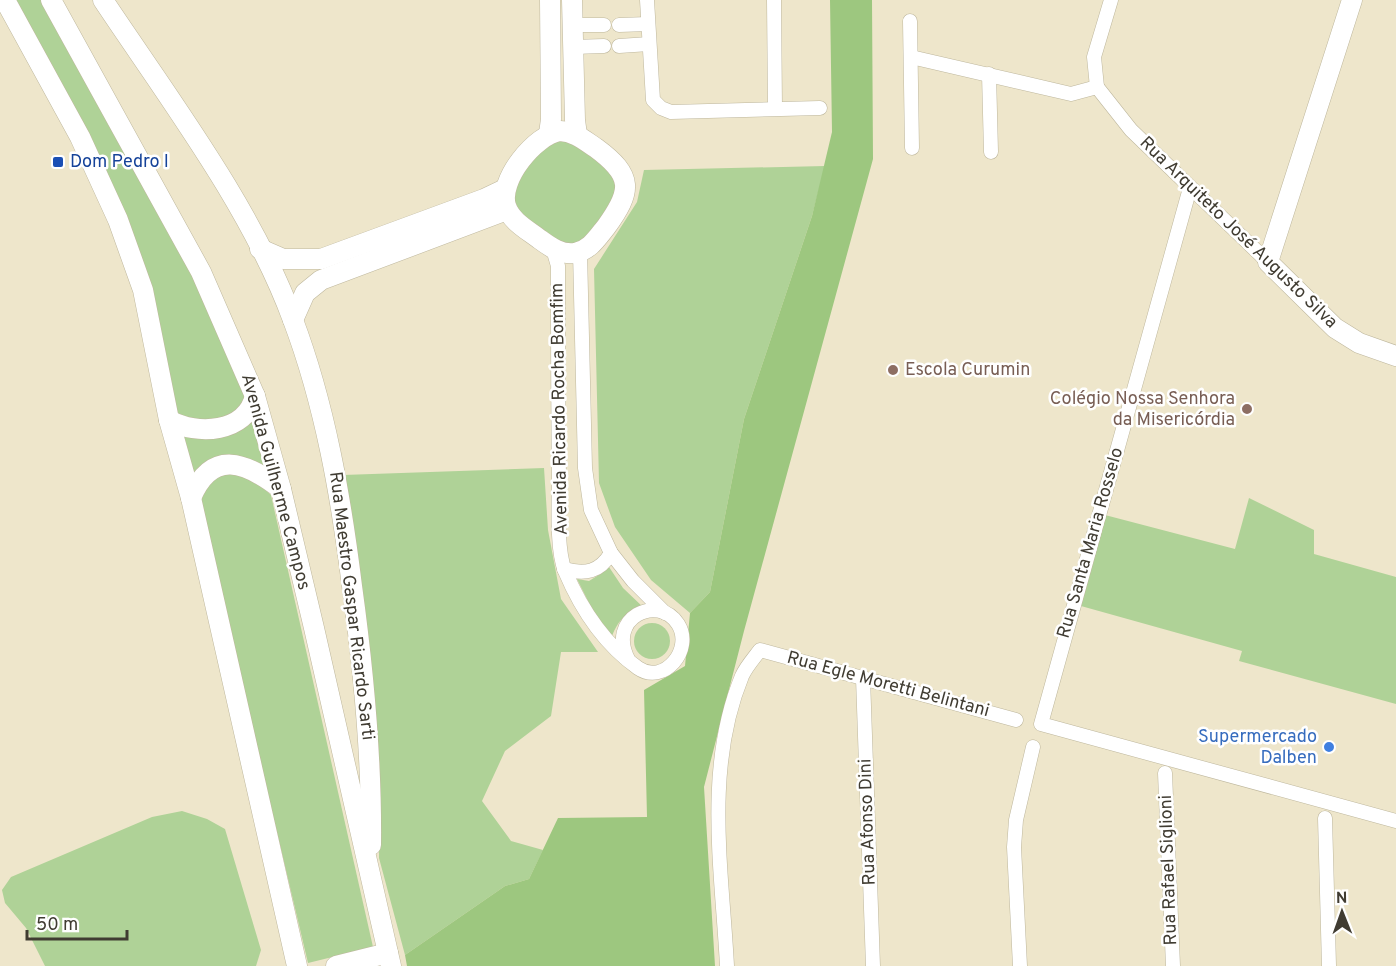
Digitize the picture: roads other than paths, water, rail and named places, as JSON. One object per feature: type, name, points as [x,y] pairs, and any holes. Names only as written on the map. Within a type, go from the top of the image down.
[{"type":"main road","points":[[5,0],[80,136],[118,220],[143,290],[169,420],[191,498],[297,966]]},
{"type":"main road","name":"Avenida Guilherme Campos","points":[[51,0],[201,272],[255,396],[281,489],[390,959]]},
{"type":"main road","name":"Rua Maestro Gaspar Ricardo Sarti","points":[[103,0],[216,171],[260,249],[293,320],[320,411],[335,473],[347,544],[362,657],[372,769],[370,874]]},
{"type":"main road","points":[[549,0],[551,119],[549,134]]},
{"type":"main road","points":[[572,0],[574,120],[578,135]]},
{"type":"main road","points":[[1268,262],[1352,0]]},
{"type":"main road","points":[[560,131],[578,135],[618,166],[626,189],[621,206],[594,242],[580,251],[570,253],[553,249],[513,219],[507,210],[505,189],[509,179],[538,140],[560,131]]},
{"type":"main road","points":[[260,249],[283,259],[321,259],[484,199],[505,189]]},
{"type":"main road","points":[[293,320],[305,293],[321,280],[507,210]]},
{"type":"main road","name":"Rua Arquiteto José Augusto Silva","points":[[1268,262],[1335,327],[1359,343],[1396,356]]},
{"type":"main road","points":[[169,420],[182,428],[201,431],[222,427],[241,419],[252,408],[255,396]]},
{"type":"main road","points":[[191,498],[198,482],[208,470],[229,464],[246,466],[281,489]]},
{"type":"main road","points":[[336,966],[390,959]]},
{"type":"street","points":[[647,0],[653,100],[661,108],[671,112],[820,108]]},
{"type":"street","points":[[774,0],[775,108]]},
{"type":"street","points":[[911,57],[1071,94],[1097,87],[1094,57],[1111,0]]},
{"type":"street","points":[[910,21],[912,148]]},
{"type":"street","points":[[619,25],[648,24]]},
{"type":"street","points":[[573,25],[604,25]]},
{"type":"street","points":[[619,46],[649,44]]},
{"type":"street","points":[[573,47],[604,46]]},
{"type":"street","points":[[989,74],[991,152]]},
{"type":"street","name":"Rua Arquiteto José Augusto Silva","points":[[1097,87],[1131,130],[1268,262]]},
{"type":"street","name":"Rua Santa Maria Rosselo","points":[[1190,188],[1041,724],[1396,821]]},
{"type":"street","name":"Avenida Ricardo Rocha Bomfim","points":[[553,249],[558,266],[559,503],[564,569],[593,624],[610,646],[642,670],[657,672],[672,665],[681,653],[683,637],[678,623],[633,581],[611,553],[599,530],[587,489],[580,251]]},
{"type":"street","points":[[564,569],[575,572],[593,571],[607,560],[611,553]]},
{"type":"street","points":[[629,661],[622,642],[627,622],[638,614],[652,610],[665,613]]},
{"type":"street","name":"Rua Egle Moretti Belintani","points":[[727,966],[717,785],[722,749],[742,675],[760,650],[1016,720]]},
{"type":"street","name":"Rua Afonso Dini","points":[[863,678],[873,966]]},
{"type":"street","points":[[1020,966],[1014,847],[1016,820],[1033,747]]},
{"type":"street","name":"Rua Rafael Siglioni","points":[[1165,773],[1173,966]]},
{"type":"street","points":[[1325,818],[1329,966]]},
{"type":"place","name":"Dom Pedro I","points":[[58,162]]},
{"type":"place","name":"Escola Curumin","points":[[893,370]]},
{"type":"place","name":"Colégio Nossa Senhora da Misericórdia","points":[[1247,409]]},
{"type":"place","name":"Supermercado Dalben","points":[[1329,747]]}]
